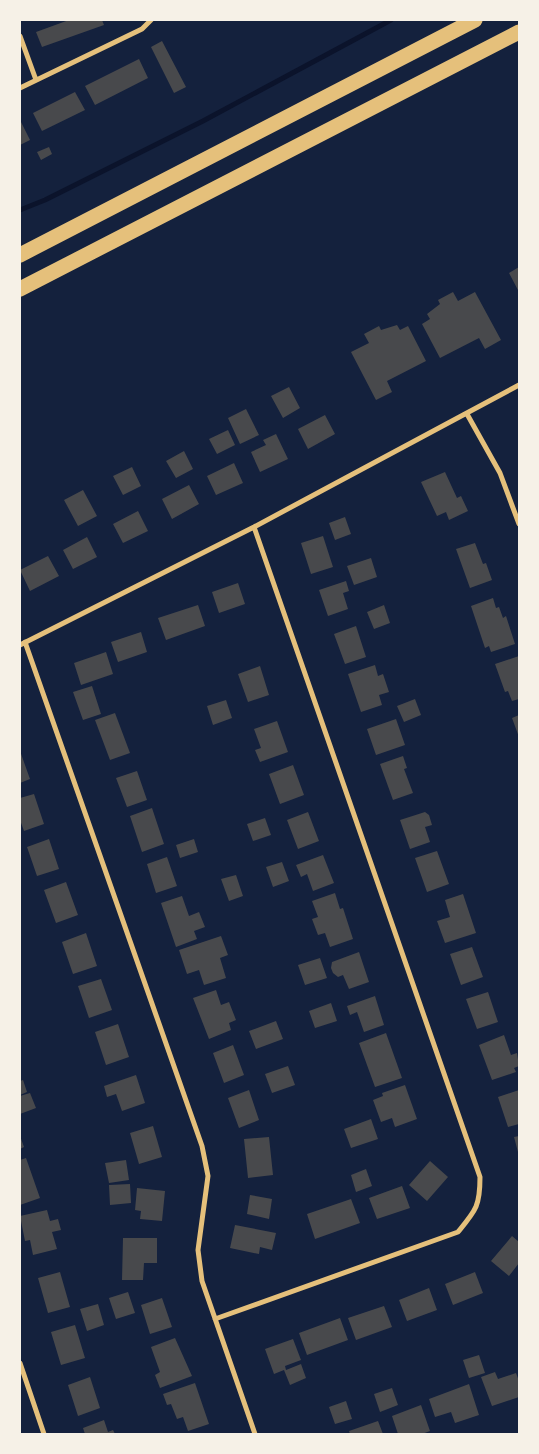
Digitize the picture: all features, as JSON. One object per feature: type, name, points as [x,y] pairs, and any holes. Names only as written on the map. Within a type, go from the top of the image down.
[{"type":"highway","points":[[20,255],[475,20]]},
{"type":"highway","points":[[20,289],[519,32]]},
{"type":"street","points":[[20,88],[142,29],[151,20]]},
{"type":"street","points":[[20,36],[36,80]]},
{"type":"street","points":[[255,1434],[202,1281],[198,1250],[208,1176],[202,1146],[23,643],[254,527],[519,386]]},
{"type":"street","points":[[467,414],[500,473],[519,524]]},
{"type":"street","points":[[215,1319],[458,1232],[473,1213],[480,1197],[480,1177],[254,527]]},
{"type":"street","points":[[20,1363],[44,1434]]},
{"type":"building","points":[[69,20],[102,20],[104,25],[42,47],[36,32]]},
{"type":"building","points":[[162,41],[186,87],[174,93],[151,47]]},
{"type":"building","points":[[139,59],[148,78],[95,105],[85,86]]},
{"type":"building","points":[[75,92],[85,110],[42,131],[33,113]]},
{"type":"building","points":[[20,120],[30,140],[20,145]]},
{"type":"building","points":[[49,147],[52,154],[41,160],[37,152]]},
{"type":"building","points":[[519,267],[519,292],[509,273]]},
{"type":"building","points":[[453,292],[458,301],[475,292],[501,340],[485,349],[479,338],[440,358],[422,324],[430,319],[427,314],[440,304],[438,300]]},
{"type":"building","points":[[397,325],[400,330],[408,326],[426,361],[387,381],[392,392],[376,400],[351,352],[369,343],[364,334],[379,326],[381,330]]},
{"type":"building","points":[[289,387],[300,408],[283,418],[271,396]]},
{"type":"building","points":[[246,409],[259,435],[240,444],[228,418]]},
{"type":"building","points":[[325,415],[335,434],[308,449],[298,429]]},
{"type":"building","points":[[228,430],[235,445],[217,454],[209,439]]},
{"type":"building","points":[[276,434],[288,459],[260,472],[251,452],[266,445],[263,440]]},
{"type":"building","points":[[184,451],[193,469],[176,478],[166,461]]},
{"type":"building","points":[[234,463],[243,483],[216,495],[207,476]]},
{"type":"building","points":[[132,467],[141,486],[123,495],[113,476]]},
{"type":"building","points":[[445,472],[457,498],[461,496],[468,511],[449,520],[446,512],[437,516],[421,482]]},
{"type":"building","points":[[189,485],[199,504],[172,519],[162,499]]},
{"type":"building","points":[[83,490],[97,516],[78,526],[64,500]]},
{"type":"building","points":[[138,511],[148,531],[123,543],[113,524]]},
{"type":"building","points":[[345,517],[351,534],[335,540],[329,523]]},
{"type":"building","points":[[323,536],[333,567],[311,574],[301,543]]},
{"type":"building","points":[[87,537],[97,557],[73,569],[63,550]]},
{"type":"building","points":[[475,543],[483,564],[486,563],[492,580],[470,588],[456,549]]},
{"type":"building","points":[[48,556],[59,576],[30,591],[20,570]]},
{"type":"building","points":[[371,558],[377,577],[354,585],[347,566]]},
{"type":"building","points":[[346,581],[349,591],[343,593],[348,609],[328,616],[319,590]]},
{"type":"building","points":[[238,583],[245,604],[219,613],[212,592]]},
{"type":"building","points":[[493,598],[496,608],[499,607],[503,618],[506,616],[515,644],[491,652],[489,646],[485,648],[471,606]]},
{"type":"building","points":[[198,605],[205,626],[166,640],[158,618]]},
{"type":"building","points":[[384,605],[390,623],[374,629],[367,612]]},
{"type":"building","points":[[356,626],[366,657],[345,664],[334,634]]},
{"type":"building","points":[[141,632],[147,652],[118,662],[111,642]]},
{"type":"building","points":[[106,652],[113,674],[81,685],[74,663]]},
{"type":"building","points":[[519,656],[519,699],[512,701],[508,691],[505,692],[495,664]]},
{"type":"building","points":[[375,665],[378,676],[383,674],[389,692],[379,695],[382,705],[361,712],[348,674]]},
{"type":"building","points":[[260,666],[269,695],[248,702],[238,674]]},
{"type":"building","points":[[92,686],[101,714],[83,720],[73,692]]},
{"type":"building","points":[[415,699],[421,715],[404,722],[397,706]]},
{"type":"building","points":[[226,700],[232,718],[213,725],[207,706]]},
{"type":"building","points":[[115,713],[130,753],[110,760],[95,720]]},
{"type":"building","points":[[519,715],[519,737],[512,718]]},
{"type":"building","points":[[396,719],[405,745],[376,755],[367,729]]},
{"type":"building","points":[[277,721],[288,752],[260,762],[255,750],[261,748],[254,729]]},
{"type":"building","points":[[20,751],[30,779],[20,783]]},
{"type":"building","points":[[403,756],[407,768],[404,769],[413,793],[393,800],[380,764]]},
{"type":"building","points":[[293,765],[304,795],[280,804],[269,774]]},
{"type":"building","points":[[137,771],[147,800],[127,807],[116,778]]},
{"type":"building","points":[[34,794],[44,824],[24,831],[20,820],[20,798]]},
{"type":"building","points":[[152,808],[164,844],[142,852],[130,816]]},
{"type":"building","points":[[308,812],[319,841],[298,849],[287,820]]},
{"type":"building","points":[[425,812],[429,815],[432,825],[425,827],[430,842],[410,849],[400,820]]},
{"type":"building","points":[[265,818],[271,835],[253,841],[247,824]]},
{"type":"building","points":[[49,839],[59,869],[37,876],[27,847]]},
{"type":"building","points":[[194,839],[198,852],[180,858],[176,845]]},
{"type":"building","points":[[437,851],[449,884],[427,892],[415,858]]},
{"type":"building","points":[[323,855],[334,883],[313,891],[307,874],[301,877],[296,865]]},
{"type":"building","points":[[167,857],[177,886],[156,893],[147,864]]},
{"type":"building","points":[[282,862],[289,881],[273,887],[266,867]]},
{"type":"building","points":[[236,875],[243,896],[229,901],[221,879]]},
{"type":"building","points":[[66,882],[78,915],[56,923],[44,890]]},
{"type":"building","points":[[335,893],[340,909],[343,908],[353,939],[330,947],[325,933],[318,935],[312,919],[318,917],[312,901]]},
{"type":"building","points":[[463,894],[476,933],[445,943],[437,921],[450,917],[445,900]]},
{"type":"building","points":[[182,896],[189,916],[199,912],[205,927],[194,931],[197,939],[176,947],[161,903]]},
{"type":"building","points":[[86,933],[97,966],[73,974],[62,942]]},
{"type":"building","points":[[221,936],[228,955],[220,958],[226,978],[204,985],[199,970],[187,974],[179,950]]},
{"type":"building","points":[[472,947],[483,977],[461,985],[450,954]]},
{"type":"building","points":[[359,952],[369,982],[349,989],[343,975],[338,977],[333,973],[331,968],[332,962]]},
{"type":"building","points":[[320,958],[327,978],[305,985],[298,965]]},
{"type":"building","points":[[101,979],[112,1010],[89,1018],[78,986]]},
{"type":"building","points":[[216,990],[221,1005],[229,1002],[236,1020],[229,1023],[231,1030],[209,1039],[193,998]]},
{"type":"building","points":[[488,992],[498,1022],[477,1029],[466,999]]},
{"type":"building","points":[[375,996],[384,1025],[364,1032],[357,1012],[350,1015],[347,1006]]},
{"type":"building","points":[[331,1003],[337,1021],[315,1028],[309,1011]]},
{"type":"building","points":[[276,1021],[283,1039],[256,1049],[249,1031]]},
{"type":"building","points":[[118,1024],[129,1057],[106,1065],[95,1032]]},
{"type":"building","points":[[386,1033],[402,1078],[375,1087],[359,1043]]},
{"type":"building","points":[[504,1035],[511,1055],[517,1053],[519,1066],[514,1068],[516,1072],[492,1080],[479,1045]]},
{"type":"building","points":[[233,1045],[244,1075],[224,1083],[213,1053]]},
{"type":"building","points":[[288,1066],[295,1085],[272,1093],[265,1074]]},
{"type":"building","points":[[136,1075],[145,1103],[122,1111],[116,1094],[107,1097],[104,1086]]},
{"type":"building","points":[[23,1080],[27,1092],[20,1095],[20,1081]]},
{"type":"building","points":[[405,1085],[417,1119],[395,1127],[392,1118],[381,1122],[373,1100],[383,1096],[382,1093]]},
{"type":"building","points":[[249,1090],[259,1120],[239,1128],[228,1098]]},
{"type":"building","points":[[519,1090],[519,1124],[508,1127],[498,1097]]},
{"type":"building","points":[[30,1093],[36,1108],[20,1114],[20,1096]]},
{"type":"building","points":[[371,1119],[378,1139],[351,1148],[344,1129]]},
{"type":"building","points":[[153,1126],[162,1157],[139,1164],[130,1133]]},
{"type":"building","points":[[20,1136],[24,1147],[20,1149]]},
{"type":"building","points":[[519,1136],[519,1152],[518,1152],[514,1137]]},
{"type":"building","points":[[269,1137],[273,1175],[248,1178],[244,1139]]},
{"type":"building","points":[[26,1158],[40,1198],[20,1205],[20,1160]]},
{"type":"building","points":[[126,1160],[129,1180],[109,1183],[105,1163]]},
{"type":"building","points":[[430,1161],[448,1177],[427,1201],[409,1185]]},
{"type":"building","points":[[366,1169],[372,1186],[356,1192],[351,1175]]},
{"type":"building","points":[[130,1184],[131,1203],[110,1205],[109,1185]]},
{"type":"building","points":[[402,1186],[410,1208],[377,1219],[369,1198]]},
{"type":"building","points":[[137,1188],[165,1191],[162,1221],[140,1219],[141,1211],[135,1210]]},
{"type":"building","points":[[250,1195],[272,1199],[269,1219],[247,1214]]},
{"type":"building","points":[[351,1199],[360,1223],[315,1239],[307,1214]]},
{"type":"building","points":[[47,1210],[50,1221],[58,1219],[61,1230],[52,1232],[57,1249],[33,1255],[30,1240],[25,1241],[20,1216]]},
{"type":"building","points":[[235,1225],[276,1233],[272,1250],[260,1247],[259,1254],[230,1248]]},
{"type":"building","points":[[512,1236],[519,1242],[519,1263],[509,1276],[491,1261]]},
{"type":"building","points":[[123,1238],[157,1238],[157,1263],[144,1263],[143,1280],[122,1280]]},
{"type":"building","points":[[60,1272],[70,1307],[48,1313],[38,1278]]},
{"type":"building","points":[[475,1272],[483,1293],[453,1305],[445,1284]]},
{"type":"building","points":[[429,1288],[437,1310],[407,1321],[399,1300]]},
{"type":"building","points":[[128,1292],[135,1313],[116,1319],[109,1298]]},
{"type":"building","points":[[162,1298],[172,1327],[150,1334],[141,1305]]},
{"type":"building","points":[[98,1304],[104,1325],[87,1331],[80,1309]]},
{"type":"building","points":[[384,1306],[392,1327],[356,1340],[348,1318]]},
{"type":"building","points":[[340,1318],[348,1340],[307,1355],[299,1333]]},
{"type":"building","points":[[75,1325],[85,1358],[61,1365],[51,1332]]},
{"type":"building","points":[[175,1338],[192,1376],[160,1388],[155,1375],[160,1372],[151,1347]]},
{"type":"building","points":[[293,1339],[301,1360],[285,1366],[286,1370],[301,1364],[306,1378],[290,1385],[284,1370],[274,1374],[265,1349]]},
{"type":"building","points":[[479,1355],[485,1373],[469,1378],[463,1360]]},
{"type":"building","points":[[495,1372],[498,1379],[516,1373],[519,1381],[519,1397],[492,1406],[481,1377]]},
{"type":"building","points":[[90,1377],[100,1408],[78,1416],[68,1385]]},
{"type":"building","points":[[195,1383],[209,1424],[188,1431],[183,1417],[177,1419],[171,1404],[167,1405],[163,1394]]},
{"type":"building","points":[[469,1384],[479,1415],[455,1423],[451,1412],[435,1417],[429,1399]]},
{"type":"building","points":[[392,1388],[398,1405],[380,1412],[374,1394]]},
{"type":"building","points":[[346,1401],[352,1419],[335,1424],[329,1407]]},
{"type":"building","points":[[421,1405],[430,1431],[422,1434],[398,1434],[392,1416]]},
{"type":"building","points":[[104,1420],[108,1432],[113,1430],[115,1434],[85,1434],[83,1428]]},
{"type":"building","points":[[378,1421],[383,1434],[350,1434],[349,1431]]},
{"type":"waterway","points":[[20,210],[45,200],[203,121],[391,20]]}]
